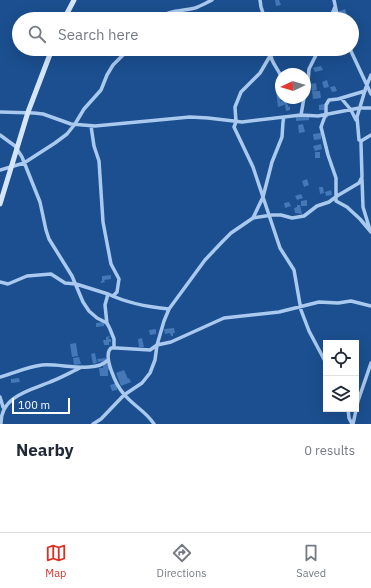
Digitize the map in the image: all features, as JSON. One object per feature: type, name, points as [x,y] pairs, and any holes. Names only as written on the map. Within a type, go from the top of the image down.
[{"type":"main road","points":[[68,12],[74,0]]},
{"type":"main road","points":[[0,204],[28,112],[49,56]]},
{"type":"street","points":[[174,12],[194,8],[212,0]]},
{"type":"street","points":[[260,0],[262,12]]},
{"type":"street","points":[[334,0],[336,12]]},
{"type":"street","points":[[333,12],[335,7]]},
{"type":"street","points":[[0,170],[24,163],[67,134],[84,109],[101,90],[113,65],[122,56]]},
{"type":"street","points":[[270,56],[276,68]]},
{"type":"street","points":[[270,56],[260,73],[241,92],[235,107],[236,122],[234,127],[252,168],[280,248],[294,270],[301,306],[309,331],[323,357]]},
{"type":"street","points":[[310,68],[316,56]]},
{"type":"street","points":[[353,56],[371,94]]},
{"type":"street","points":[[371,75],[359,108],[357,123],[359,140],[361,141],[363,207],[371,232]]},
{"type":"street","points":[[364,91],[329,100],[326,105],[326,116],[322,128],[328,155],[336,178],[335,198],[337,202],[343,204],[360,219],[371,232]]},
{"type":"street","points":[[341,98],[351,110],[357,123]]},
{"type":"street","points":[[301,115],[303,104]]},
{"type":"street","points":[[0,112],[28,112],[43,114],[74,124],[90,126],[190,117],[236,122],[301,115],[326,116],[359,108],[371,108]]},
{"type":"street","points":[[253,218],[263,197],[272,162],[282,138],[284,118]]},
{"type":"street","points":[[90,126],[99,161],[103,222],[111,264],[119,279],[117,292],[113,296]]},
{"type":"street","points":[[0,135],[17,149],[40,202],[52,244],[65,263],[89,311],[108,325]]},
{"type":"street","points":[[361,141],[371,135]]},
{"type":"street","points":[[93,424],[101,419],[124,395],[142,382],[150,373],[155,360],[162,327],[169,309],[205,260],[231,233],[253,218],[269,215],[281,215],[294,218],[304,216],[317,206],[326,204],[359,183],[362,177]]},
{"type":"street","points":[[0,282],[8,284],[27,276],[51,274],[65,282],[150,307],[169,309]]},
{"type":"street","points":[[108,294],[105,305],[108,325],[113,335],[114,348]]},
{"type":"street","points":[[154,424],[150,417],[124,395],[112,373],[108,360],[109,350],[114,348],[147,350],[157,345],[170,342],[224,318],[278,312],[318,302],[338,303],[351,301],[371,306]]},
{"type":"street","points":[[0,377],[30,367],[42,365],[82,367],[95,366],[108,360]]},
{"type":"street","points":[[353,424],[364,381],[371,363]]},
{"type":"street","points":[[1,423],[1,412],[3,407],[10,400],[30,389],[50,382],[82,367]]},
{"type":"street","points":[[0,397],[3,407]]},
{"type":"street","points":[[348,412],[349,418],[353,424]]},
{"type":"street","points":[[100,424],[101,419]]},
{"type":"building","points":[[275,0],[279,0],[281,5],[276,6]]},
{"type":"building","points":[[345,9],[346,12],[337,12]]},
{"type":"building","points":[[321,66],[323,70],[315,72],[313,68]]},
{"type":"building","points":[[327,80],[329,87],[324,88],[322,82]]},
{"type":"building","points":[[316,83],[317,90],[312,91],[311,84]]},
{"type":"building","points":[[335,86],[337,91],[332,92],[330,87]]},
{"type":"building","points":[[312,91],[320,91],[321,98],[313,99]]},
{"type":"building","points":[[288,104],[288,107],[290,106],[290,110],[286,111],[285,105]]},
{"type":"building","points":[[324,104],[324,110],[319,110],[319,105]]},
{"type":"building","points":[[309,116],[309,120],[296,121],[296,117]]},
{"type":"building","points":[[303,124],[305,132],[299,133],[298,125]]},
{"type":"building","points":[[321,133],[321,139],[314,140],[313,134]]},
{"type":"building","points":[[321,144],[322,149],[315,151],[313,146]]},
{"type":"building","points":[[315,152],[320,152],[320,158],[315,158]]},
{"type":"building","points":[[307,179],[309,185],[304,187],[302,181]]},
{"type":"building","points":[[319,187],[323,187],[324,193],[320,194]]},
{"type":"building","points":[[331,190],[332,195],[326,196],[325,192]]},
{"type":"building","points":[[301,194],[303,198],[297,200],[295,196]]},
{"type":"building","points":[[307,200],[307,206],[301,206],[301,201]]},
{"type":"building","points":[[289,202],[291,206],[285,208],[284,203]]},
{"type":"building","points":[[297,205],[300,205],[302,214],[295,213],[294,208],[297,207]]},
{"type":"building","points":[[111,275],[111,279],[104,280],[105,282],[101,283],[102,276]]},
{"type":"building","points":[[104,322],[104,326],[96,327],[96,323]]},
{"type":"building","points":[[174,328],[175,333],[173,333],[173,336],[171,336],[170,333],[165,334],[164,329]]},
{"type":"building","points":[[156,329],[156,334],[150,335],[149,330]]},
{"type":"building","points":[[110,336],[108,339],[111,339],[111,342],[109,342],[109,345],[104,345],[103,340],[106,340],[106,337]]},
{"type":"building","points":[[142,338],[144,347],[139,347],[138,339]]},
{"type":"building","points":[[76,343],[78,356],[72,357],[70,344]]},
{"type":"building","points":[[95,353],[97,363],[93,364],[91,354]]},
{"type":"building","points":[[79,357],[81,364],[74,365],[73,358]]},
{"type":"building","points":[[106,358],[106,361],[98,362],[97,359]]},
{"type":"building","points":[[103,364],[109,364],[110,370],[108,370],[108,376],[100,376],[99,368],[103,368]]},
{"type":"building","points":[[124,370],[131,382],[121,386],[116,373]]},
{"type":"building","points":[[19,378],[20,382],[11,383],[11,379]]},
{"type":"building","points":[[117,383],[117,390],[112,391],[110,385]]}]
